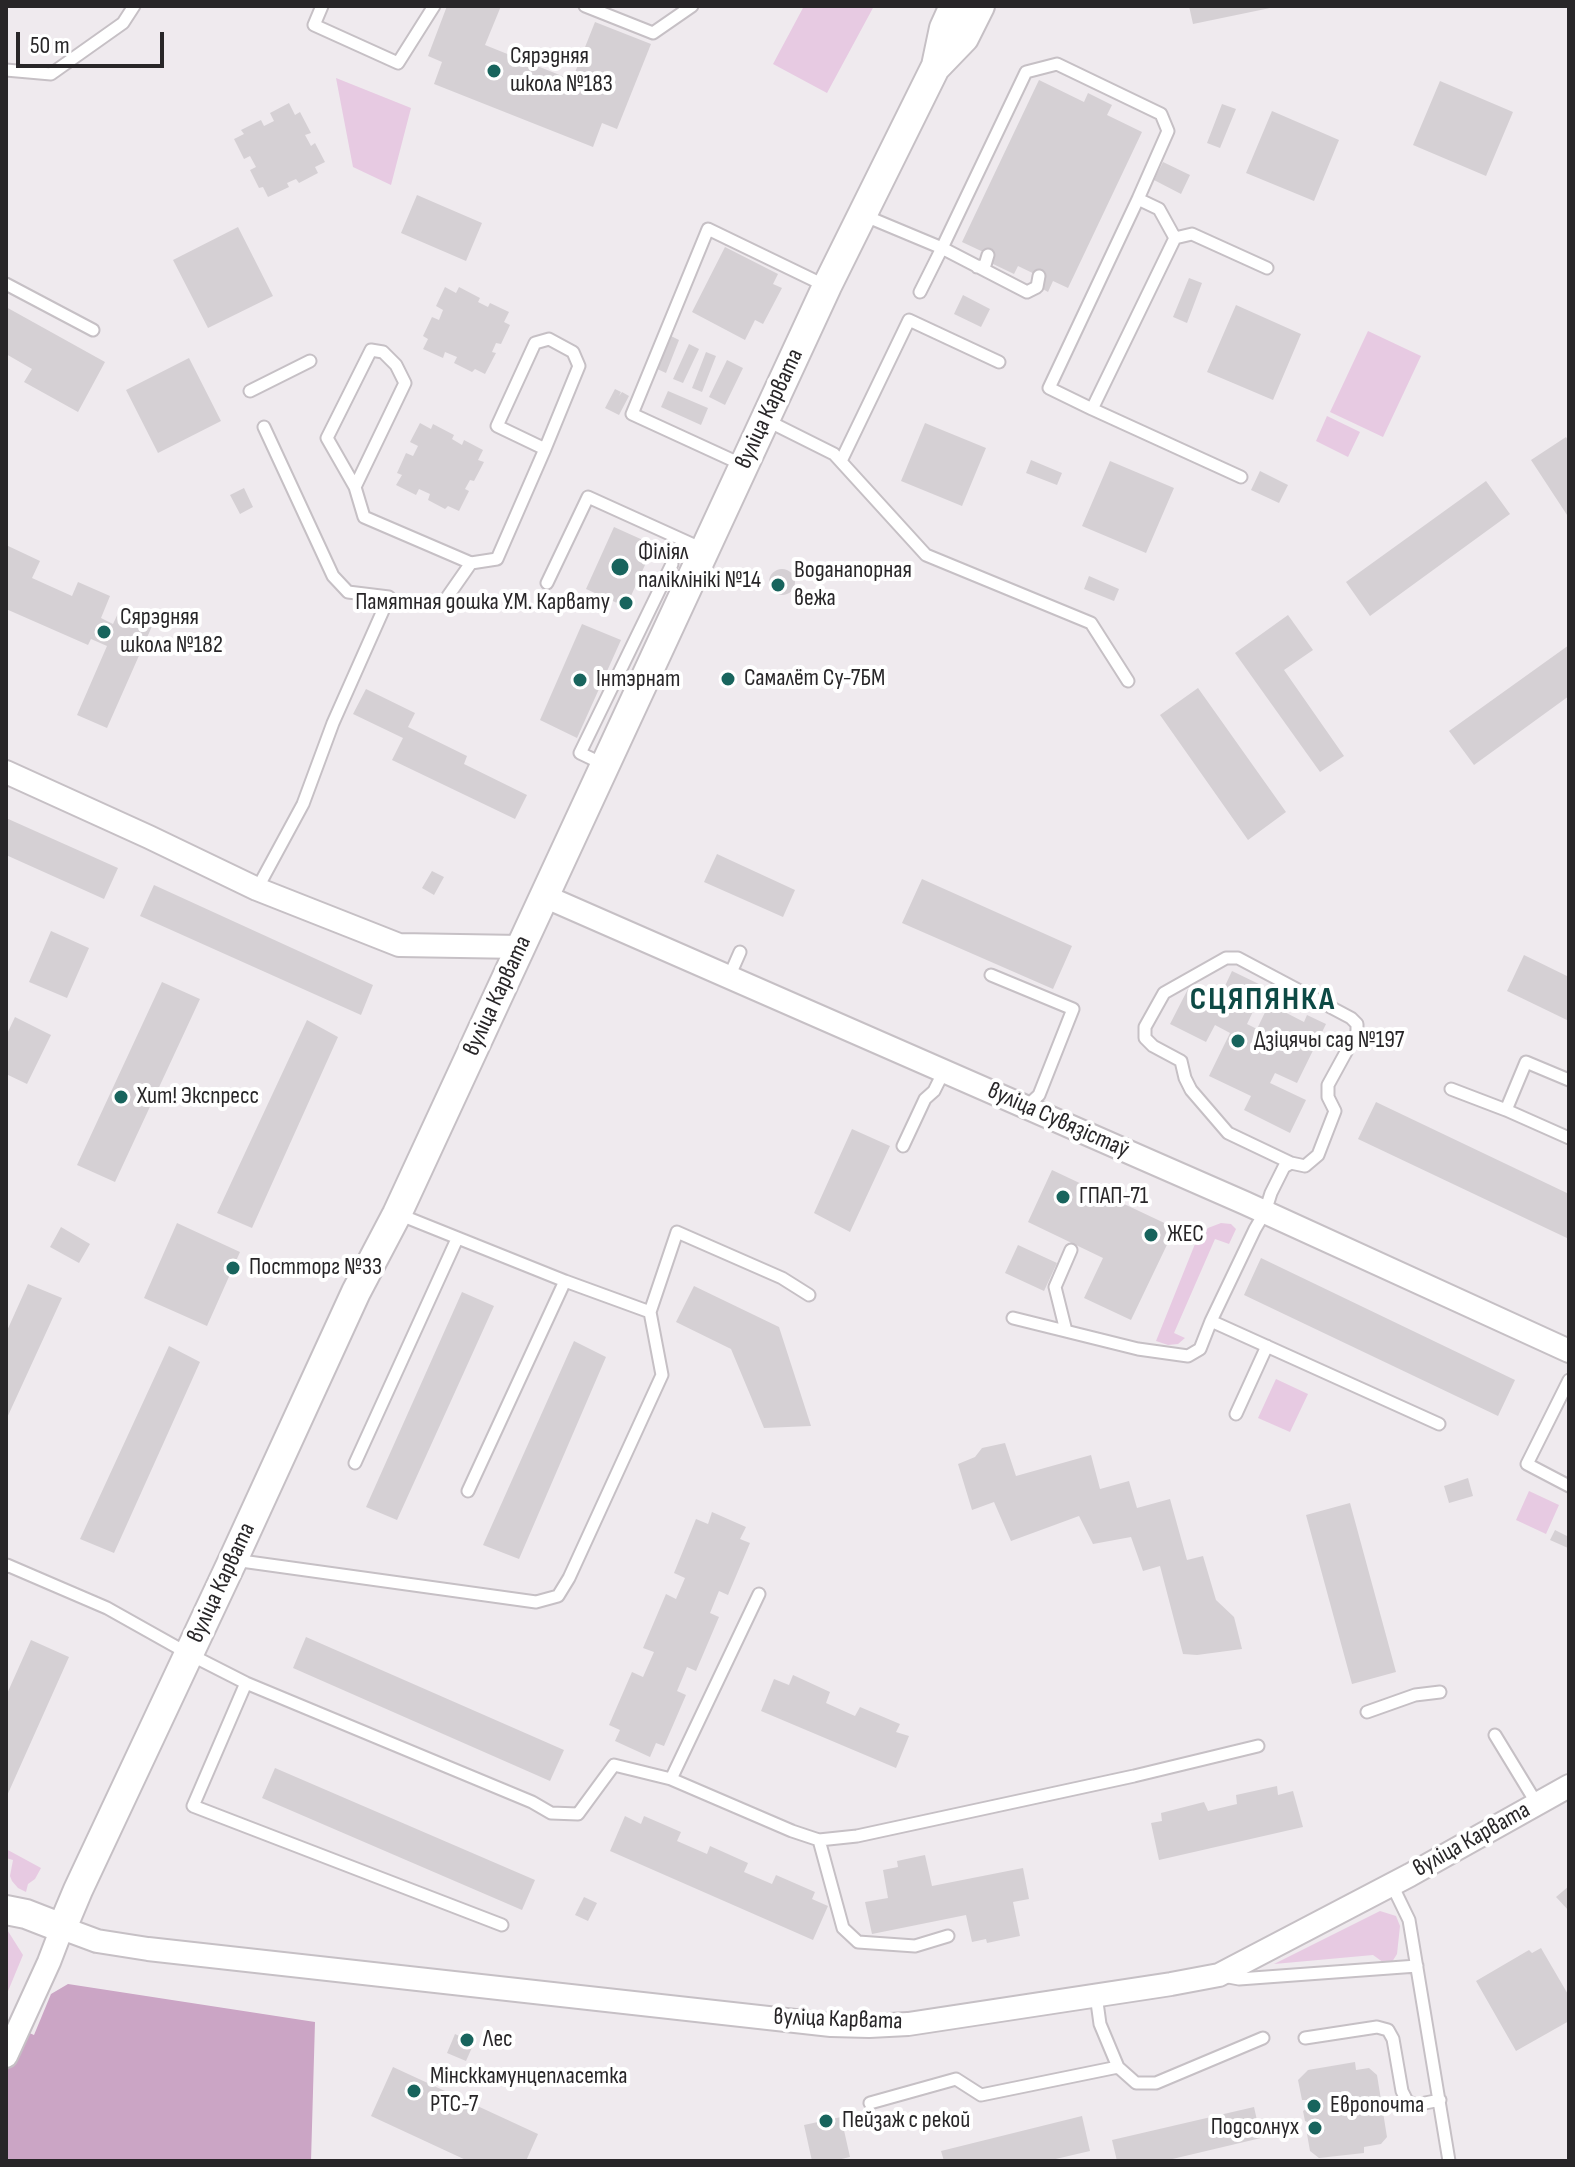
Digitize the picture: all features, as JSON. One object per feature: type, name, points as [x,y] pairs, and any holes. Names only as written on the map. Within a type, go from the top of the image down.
[{"type":"street","name":"вуліца Карвата","points":[[6,2056],[78,1890],[356,1292],[397,1214],[827,286],[936,66],[944,28],[954,6]]},
{"type":"street","name":"вуліца Карвата","points":[[936,66],[964,38],[980,6]]},
{"type":"street","points":[[6,772],[257,889],[399,945],[521,947]]},
{"type":"street","name":"вуліца Сувязістаў","points":[[544,896],[1265,1212],[1569,1351]]},
{"type":"street","name":"вуліца Карвата","points":[[62,1928],[97,1941],[148,1949],[831,2025],[908,2024],[1219,1975],[1392,1885],[1569,1786]]},
{"type":"street","points":[[6,1910],[62,1928]]},
{"type":"lane","points":[[6,70],[51,74],[123,23],[134,6]]},
{"type":"lane","points":[[322,6],[314,25],[398,63],[434,6]]},
{"type":"lane","points":[[585,6],[653,33],[692,6]]},
{"type":"lane","points":[[920,292],[1026,72],[1057,64],[1161,114],[1168,131],[1049,388],[1241,477]]},
{"type":"lane","points":[[1138,199],[1159,209],[1175,238]]},
{"type":"lane","points":[[862,215],[942,248],[1027,292],[1037,287],[1039,276]]},
{"type":"lane","points":[[744,465],[632,414],[708,229],[827,286]]},
{"type":"lane","points":[[1175,238],[1192,234],[1267,268]]},
{"type":"lane","points":[[1092,409],[1175,238]]},
{"type":"lane","points":[[977,267],[985,265],[988,255]]},
{"type":"lane","points":[[6,284],[93,330]]},
{"type":"lane","points":[[841,461],[909,320],[999,362]]},
{"type":"lane","points":[[355,487],[405,383],[396,365],[383,352],[371,350],[327,438],[355,487],[364,517],[471,563],[497,559],[545,449],[579,366],[573,352],[549,339],[535,343],[497,426],[545,449]]},
{"type":"lane","points":[[250,391],[310,361]]},
{"type":"lane","points":[[765,420],[834,454],[926,555],[1091,623],[1128,681]]},
{"type":"lane","points":[[257,889],[303,804],[333,723],[389,597],[348,592],[333,576],[264,427]]},
{"type":"lane","points":[[547,583],[588,497],[705,550]]},
{"type":"lane","points":[[448,596],[471,563]]},
{"type":"lane","points":[[605,765],[580,753],[672,564]]},
{"type":"lane","points":[[729,977],[740,952]]},
{"type":"lane","points":[[1013,1318],[1149,1351],[1188,1356],[1200,1349],[1284,1167],[1291,1163],[1305,1166],[1318,1155],[1335,1111],[1328,1097],[1328,1085],[1357,1032],[1357,1024],[1238,958],[1226,958],[1164,993],[1145,1027],[1145,1038],[1153,1046],[1181,1061],[1191,1090],[1228,1133],[1291,1163]]},
{"type":"lane","points":[[991,975],[1073,1009],[1039,1095],[1026,1107]]},
{"type":"lane","points":[[1506,1110],[1526,1062],[1569,1080]]},
{"type":"lane","points":[[903,1146],[925,1099],[934,1091],[944,1071]]},
{"type":"lane","points":[[1451,1089],[1569,1138]]},
{"type":"lane","points":[[397,1214],[650,1312]]},
{"type":"lane","points":[[233,1560],[536,1602],[558,1596],[662,1375],[650,1312],[677,1232],[782,1278],[809,1295]]},
{"type":"lane","points":[[355,1463],[457,1239]]},
{"type":"lane","points":[[1066,1331],[1055,1287],[1071,1250]]},
{"type":"lane","points":[[468,1491],[565,1281]]},
{"type":"lane","points":[[1211,1321],[1439,1424]]},
{"type":"lane","points":[[1236,1414],[1267,1346]]},
{"type":"lane","points":[[1569,1380],[1527,1464],[1569,1486]]},
{"type":"lane","points":[[6,1566],[107,1608],[246,1683],[532,1802],[551,1813],[578,1814],[614,1765],[671,1779],[819,1840],[857,1836],[1258,1746]]},
{"type":"lane","points":[[671,1779],[759,1594]]},
{"type":"lane","points":[[246,1683],[193,1806],[502,1925]]},
{"type":"lane","points":[[1367,1712],[1415,1695],[1440,1692]]},
{"type":"lane","points":[[1495,1735],[1537,1804]]},
{"type":"lane","points":[[819,1840],[843,1928],[858,1942],[915,1946],[948,1936]]},
{"type":"lane","points":[[1392,1885],[1409,1920],[1449,2161]]},
{"type":"lane","points":[[1219,1975],[1239,1979],[1417,1966]]},
{"type":"lane","points":[[1096,1995],[1100,2024],[1118,2067],[1136,2083],[1156,2083],[1263,2038]]},
{"type":"lane","points":[[1305,2038],[1377,2027],[1388,2030],[1393,2039],[1402,2091],[1407,2101],[1415,2105],[1440,2100]]},
{"type":"lane","points":[[870,2103],[956,2079],[981,2095],[1118,2067]]},
{"type":"shaded area","points":[[804,6],[874,6],[827,93],[773,64]]},
{"type":"shaded area","points":[[336,78],[411,108],[391,185],[353,167]]},
{"type":"shaded area","points":[[1368,331],[1421,356],[1383,437],[1330,412]]},
{"type":"shaded area","points":[[1327,416],[1360,432],[1348,457],[1316,441]]},
{"type":"shaded area","points":[[1221,1223],[1231,1224],[1236,1229],[1229,1244],[1215,1239],[1174,1333],[1185,1338],[1178,1344],[1156,1341],[1197,1239],[1208,1228]]},
{"type":"shaded area","points":[[1276,1379],[1308,1394],[1290,1432],[1258,1418]]},
{"type":"shaded area","points":[[1529,1491],[1559,1505],[1546,1534],[1516,1520]]},
{"type":"shaded area","points":[[6,1849],[41,1868],[28,1884],[26,1892],[12,1881],[13,1860],[6,1858]]},
{"type":"shaded area","points":[[1380,1911],[1396,1916],[1400,1926],[1397,1954],[1387,1965],[1373,1955],[1274,1964]]},
{"type":"shaded area","points":[[6,1928],[23,1955],[6,1996]]},
{"type":"shaded area","points":[[68,1984],[315,2022],[311,2161],[6,2161],[6,2023],[34,2035],[51,1994]]},
{"type":"building","name":"Сярэдняя школа №183","points":[[447,6],[501,6],[485,45],[572,80],[595,22],[651,44],[617,129],[602,123],[593,147],[434,84],[442,62],[428,56]]},
{"type":"building","points":[[1189,6],[1275,6],[1275,7],[1193,24]]},
{"type":"building","points":[[1039,80],[1084,102],[1088,93],[1112,105],[1107,115],[1142,132],[1068,288],[1053,281],[1048,292],[1041,288],[1045,279],[1018,266],[1014,274],[991,263],[994,257],[962,242]]},
{"type":"building","points":[[1440,81],[1513,112],[1486,176],[1413,145]]},
{"type":"building","points":[[289,103],[295,115],[300,112],[311,133],[305,135],[311,146],[315,143],[325,162],[315,167],[318,173],[299,183],[296,179],[287,183],[289,187],[268,197],[263,187],[259,188],[250,170],[256,167],[250,156],[244,159],[234,139],[244,134],[241,130],[261,120],[264,126],[274,121],[270,113]]},
{"type":"building","points":[[1222,104],[1236,109],[1220,148],[1207,143]]},
{"type":"building","points":[[1272,111],[1339,140],[1314,201],[1246,173]]},
{"type":"building","points":[[1163,162],[1190,175],[1181,194],[1154,180]]},
{"type":"building","points":[[417,195],[482,223],[466,261],[401,233]]},
{"type":"building","points":[[238,227],[273,296],[208,328],[173,260]]},
{"type":"building","points":[[725,247],[778,274],[773,284],[782,288],[763,324],[755,320],[745,340],[692,312]]},
{"type":"building","points":[[1189,278],[1202,283],[1187,323],[1173,317]]},
{"type":"building","points":[[445,287],[456,293],[459,287],[480,298],[478,302],[488,307],[490,303],[509,312],[504,322],[510,325],[501,344],[496,343],[492,352],[496,353],[485,374],[475,369],[472,372],[454,363],[457,357],[445,352],[443,358],[423,349],[428,339],[423,336],[432,317],[439,320],[443,310],[436,306]]},
{"type":"building","points":[[963,295],[990,309],[981,327],[954,314]]},
{"type":"building","points":[[1236,305],[1301,334],[1273,400],[1207,372]]},
{"type":"building","points":[[6,307],[105,362],[78,412],[24,382],[32,369],[6,354]]},
{"type":"building","points":[[669,335],[679,340],[666,373],[655,368]]},
{"type":"building","points":[[689,344],[699,349],[683,383],[673,379]]},
{"type":"building","points":[[706,352],[716,356],[702,392],[692,388]]},
{"type":"building","points":[[189,358],[221,421],[158,453],[126,390]]},
{"type":"building","points":[[727,360],[743,368],[725,405],[709,397]]},
{"type":"building","points":[[615,389],[621,392],[619,396],[622,392],[629,396],[619,415],[605,408]]},
{"type":"building","points":[[668,391],[708,408],[701,425],[661,407]]},
{"type":"building","points":[[420,423],[431,429],[433,424],[454,435],[452,439],[462,445],[464,440],[483,450],[478,460],[484,462],[474,481],[470,480],[465,489],[469,491],[459,511],[448,506],[445,509],[428,500],[430,494],[419,489],[416,495],[396,485],[402,475],[397,473],[406,453],[413,456],[418,446],[410,442]]},
{"type":"building","points":[[925,423],[986,448],[962,506],[901,481]]},
{"type":"building","points":[[1566,437],[1569,442],[1569,518],[1531,460]]},
{"type":"building","points":[[1031,460],[1062,473],[1057,485],[1026,473]]},
{"type":"building","points":[[1110,461],[1174,488],[1146,553],[1082,526]]},
{"type":"building","points":[[1260,471],[1288,485],[1279,503],[1251,490]]},
{"type":"building","points":[[1486,481],[1510,514],[1370,616],[1346,582]]},
{"type":"building","points":[[244,488],[253,507],[240,514],[230,495]]},
{"type":"building","name":"Філіял паліклінікі №14","points":[[614,527],[654,545],[626,607],[586,589]]},
{"type":"building","name":"Сярэдняя школа №182","points":[[6,545],[40,561],[32,578],[72,596],[78,582],[110,596],[101,618],[113,624],[120,609],[153,624],[107,728],[77,715],[107,646],[91,639],[88,645],[6,609]]},
{"type":"building","points":[[782,569],[792,572],[795,582],[792,592],[782,595],[772,592],[769,582],[772,572]]},
{"type":"building","points":[[1089,576],[1119,589],[1114,601],[1084,589]]},
{"type":"building","points":[[1288,615],[1313,650],[1284,670],[1344,756],[1320,772],[1235,653]]},
{"type":"building","name":"Інтэрнат","points":[[582,624],[621,640],[577,738],[540,720]]},
{"type":"building","points":[[1569,645],[1569,696],[1474,765],[1449,731]]},
{"type":"building","points":[[1198,688],[1286,812],[1248,840],[1160,715]]},
{"type":"building","points":[[366,689],[415,713],[408,727],[467,756],[464,764],[527,795],[515,819],[392,760],[403,738],[353,714]]},
{"type":"building","points":[[6,818],[118,868],[104,899],[6,855]]},
{"type":"building","points":[[717,854],[795,890],[783,917],[704,882]]},
{"type":"building","points":[[432,871],[444,877],[434,895],[422,888]]},
{"type":"building","points":[[922,879],[1072,946],[1053,989],[902,923]]},
{"type":"building","points":[[154,885],[373,985],[361,1015],[140,916]]},
{"type":"building","points":[[51,931],[89,948],[67,998],[29,982]]},
{"type":"building","points":[[1524,955],[1569,977],[1569,1021],[1507,991]]},
{"type":"building","points":[[1232,971],[1265,987],[1247,1024],[1257,1029],[1269,1004],[1304,1022],[1307,1015],[1326,1024],[1297,1083],[1275,1073],[1270,1083],[1306,1100],[1290,1133],[1244,1110],[1251,1096],[1209,1076],[1230,1033],[1215,1025],[1206,1042],[1170,1024],[1188,989],[1217,1003]]},
{"type":"building","points":[[162,982],[200,999],[115,1182],[77,1165]]},
{"type":"building","points":[[15,1017],[51,1035],[27,1084],[6,1074],[6,1036]]},
{"type":"building","points":[[307,1020],[338,1037],[252,1228],[217,1213]]},
{"type":"building","points":[[1376,1102],[1569,1194],[1569,1239],[1358,1139]]},
{"type":"building","points":[[852,1129],[890,1146],[850,1232],[814,1213]]},
{"type":"building","points":[[1052,1170],[1175,1228],[1131,1320],[1084,1298],[1103,1258],[1028,1222]]},
{"type":"building","points":[[177,1223],[240,1252],[207,1326],[144,1298]]},
{"type":"building","points":[[61,1227],[90,1244],[79,1263],[50,1247]]},
{"type":"building","points":[[1018,1245],[1057,1263],[1044,1291],[1005,1273]]},
{"type":"building","points":[[1261,1258],[1515,1380],[1498,1416],[1244,1295]]},
{"type":"building","points":[[28,1284],[62,1298],[6,1420],[6,1333]]},
{"type":"building","points":[[694,1286],[779,1327],[811,1426],[764,1428],[731,1349],[676,1322]]},
{"type":"building","points":[[462,1292],[494,1306],[397,1520],[366,1507]]},
{"type":"building","points":[[574,1341],[606,1357],[519,1559],[483,1545]]},
{"type":"building","points":[[169,1346],[200,1362],[114,1553],[80,1539]]},
{"type":"building","points":[[1005,1443],[1016,1476],[1091,1455],[1100,1489],[1129,1481],[1137,1508],[1170,1499],[1187,1560],[1203,1556],[1216,1600],[1234,1617],[1242,1649],[1183,1654],[1160,1566],[1143,1571],[1131,1537],[1093,1544],[1079,1516],[1011,1541],[994,1502],[972,1510],[958,1464],[975,1457],[982,1448]]},
{"type":"building","points":[[1468,1478],[1473,1496],[1449,1503],[1444,1486]]},
{"type":"building","points":[[1350,1503],[1396,1672],[1352,1684],[1306,1515]]},
{"type":"building","points":[[712,1512],[746,1527],[740,1539],[750,1543],[728,1595],[719,1591],[710,1613],[719,1617],[696,1671],[687,1667],[677,1691],[686,1695],[664,1746],[656,1743],[650,1757],[615,1741],[620,1730],[609,1725],[632,1672],[643,1677],[654,1652],[643,1648],[666,1594],[676,1599],[685,1578],[674,1573],[696,1519],[708,1524]]},
{"type":"building","points":[[1555,1530],[1569,1537],[1568,1548],[1550,1540]]},
{"type":"building","points":[[306,1637],[564,1750],[550,1781],[293,1668]]},
{"type":"building","points":[[31,1640],[69,1657],[6,1798],[6,1696]]},
{"type":"building","points":[[793,1675],[830,1692],[826,1703],[855,1716],[860,1707],[900,1724],[896,1732],[909,1736],[896,1768],[761,1711],[774,1679],[789,1685]]},
{"type":"building","points":[[275,1768],[535,1880],[522,1910],[262,1798]]},
{"type":"building","points":[[1277,1786],[1278,1795],[1293,1791],[1303,1827],[1159,1860],[1151,1823],[1162,1821],[1161,1813],[1204,1802],[1208,1811],[1237,1804],[1236,1795]]},
{"type":"building","points":[[625,1816],[641,1824],[644,1816],[681,1832],[677,1841],[707,1854],[710,1846],[748,1863],[744,1872],[772,1884],[776,1875],[815,1892],[812,1899],[828,1906],[813,1940],[610,1851]]},
{"type":"building","points":[[925,1855],[932,1886],[1023,1868],[1029,1899],[1013,1902],[1020,1936],[987,1943],[986,1939],[972,1942],[966,1915],[872,1934],[865,1902],[888,1898],[883,1870],[898,1867],[897,1861]]},
{"type":"building","points":[[1569,1886],[1569,1911],[1556,1897]]},
{"type":"building","points":[[584,1897],[597,1903],[588,1921],[575,1915]]},
{"type":"building","points":[[1541,1948],[1569,1996],[1569,2021],[1516,2051],[1476,1981],[1529,1950],[1532,1953]]},
{"type":"building","points":[[455,2034],[474,2043],[466,2061],[447,2053]]},
{"type":"building","points":[[1355,2062],[1356,2070],[1369,2068],[1377,2075],[1387,2137],[1381,2144],[1364,2147],[1364,2153],[1319,2158],[1310,2151],[1307,2134],[1314,2132],[1312,2124],[1305,2121],[1303,2111],[1310,2106],[1309,2100],[1302,2100],[1298,2080],[1308,2070]]},
{"type":"building","name":"Мінсккамунцепласетка РТС-7","points":[[393,2067],[538,2134],[526,2161],[468,2161],[371,2116]]},
{"type":"building","points":[[1254,2107],[1261,2138],[1164,2161],[1117,2161],[1112,2140]]},
{"type":"building","points":[[1082,2116],[1090,2151],[1047,2161],[944,2161],[941,2151]]},
{"type":"building","points":[[841,2117],[850,2157],[812,2161],[804,2125]]},
{"type":"place","name":"Сярэдняя школа №183","points":[[494,71]]},
{"type":"place","name":"Філіял паліклінікі №14","points":[[620,567]]},
{"type":"place","name":"Воданапорная вежа","points":[[778,585]]},
{"type":"place","name":"Памятная дошка У.М. Карвату","points":[[626,603]]},
{"type":"place","name":"Сярэдняя школа №182","points":[[104,632]]},
{"type":"place","name":"Самалёт Су-7БМ","points":[[728,679]]},
{"type":"place","name":"Інтэрнат","points":[[580,680]]},
{"type":"place","name":"Дзіцячы сад №197","points":[[1238,1041]]},
{"type":"place","name":"Хит! Экспресс","points":[[121,1097]]},
{"type":"place","name":"ГПАП-71","points":[[1063,1197]]},
{"type":"place","name":"ЖЕС","points":[[1151,1235]]},
{"type":"place","name":"Постторг №33","points":[[233,1268]]},
{"type":"place","name":"Лес","points":[[467,2040]]},
{"type":"place","name":"Мінсккамунцепласетка РТС-7","points":[[414,2091]]},
{"type":"place","name":"Европочта","points":[[1314,2106]]},
{"type":"place","name":"Пейзаж с рекой","points":[[826,2121]]},
{"type":"place","name":"Подсолнух","points":[[1315,2128]]},
{"type":"district","name":"СЦЯПЯНКА","points":[[1263,1001]]}]
